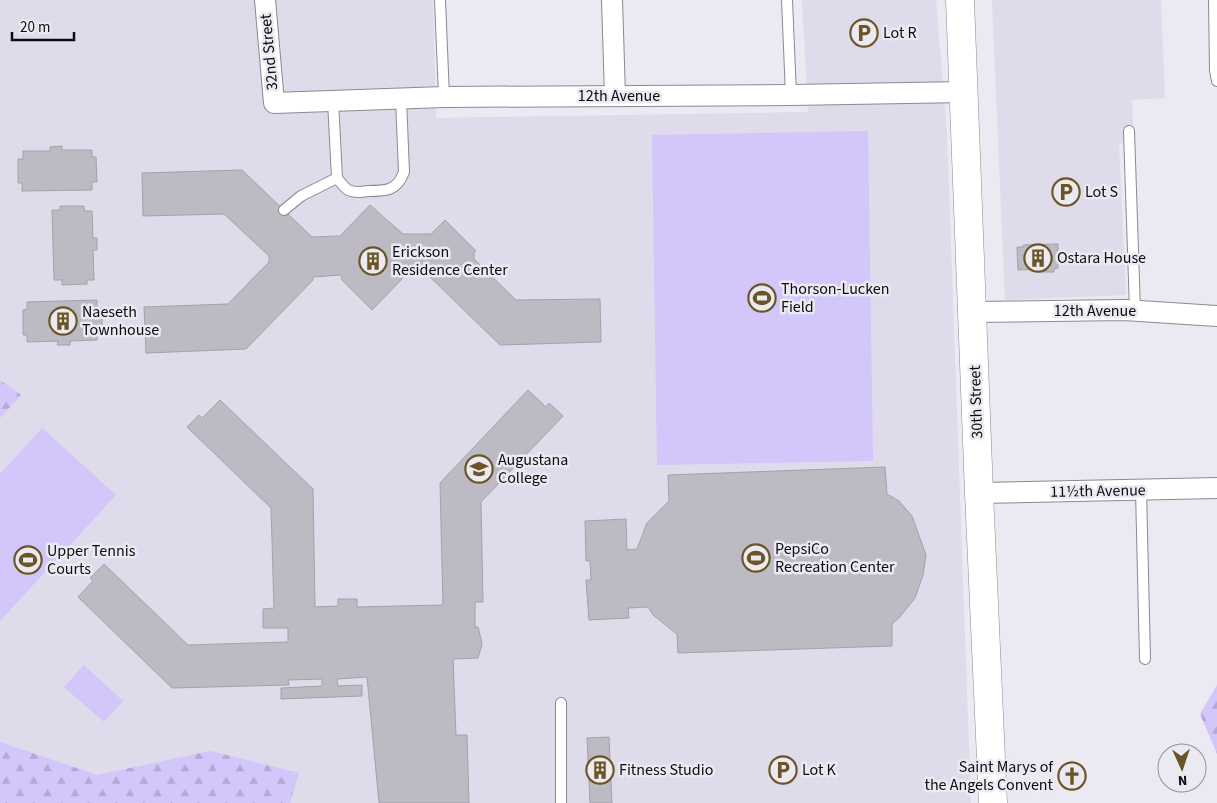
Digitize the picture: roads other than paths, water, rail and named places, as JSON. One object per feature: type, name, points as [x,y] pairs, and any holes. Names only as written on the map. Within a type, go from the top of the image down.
[{"type":"street","name":"32nd Street","points":[[265,0],[274,103]]},
{"type":"street","points":[[612,0],[615,96]]},
{"type":"street","name":"30th Street","points":[[960,0],[993,803]]},
{"type":"street","name":"12th Avenue","points":[[274,103],[444,97],[965,92]]},
{"type":"street","name":"12th Avenue","points":[[972,312],[1098,310],[1217,316]]},
{"type":"street","name":"11½th Avenue","points":[[979,493],[1217,488]]},
{"type":"lane","points":[[440,0],[444,97]]},
{"type":"lane","points":[[787,0],[791,95]]},
{"type":"lane","points":[[1214,0],[1215,70],[1217,81]]},
{"type":"lane","points":[[333,101],[337,178],[348,189],[355,192],[386,191],[393,188],[400,181],[404,172],[401,99]]},
{"type":"lane","points":[[1129,131],[1135,311]]},
{"type":"lane","points":[[284,210],[301,196],[337,178]]},
{"type":"lane","points":[[1141,490],[1145,659]]},
{"type":"lane","points":[[561,703],[562,803]]},
{"type":"place","name":"Lot R","points":[[864,33]]},
{"type":"place","name":"Lot S","points":[[1066,192]]},
{"type":"place","name":"Ostara House","points":[[1038,258]]},
{"type":"place","name":"Erickson Residence Center","points":[[373,261]]},
{"type":"place","name":"Thorson-Lucken Field","points":[[762,298]]},
{"type":"place","name":"Naeseth Townhouse","points":[[63,321]]},
{"type":"place","name":"Augustana College","points":[[479,469]]},
{"type":"place","name":"PepsiCo Recreation Center","points":[[756,558]]},
{"type":"place","name":"Upper Tennis Courts","points":[[28,560]]},
{"type":"place","name":"Fitness Studio","points":[[600,770]]},
{"type":"place","name":"Lot K","points":[[783,770]]},
{"type":"place","name":"Saint Marys of the Angels Convent","points":[[1072,776]]}]
